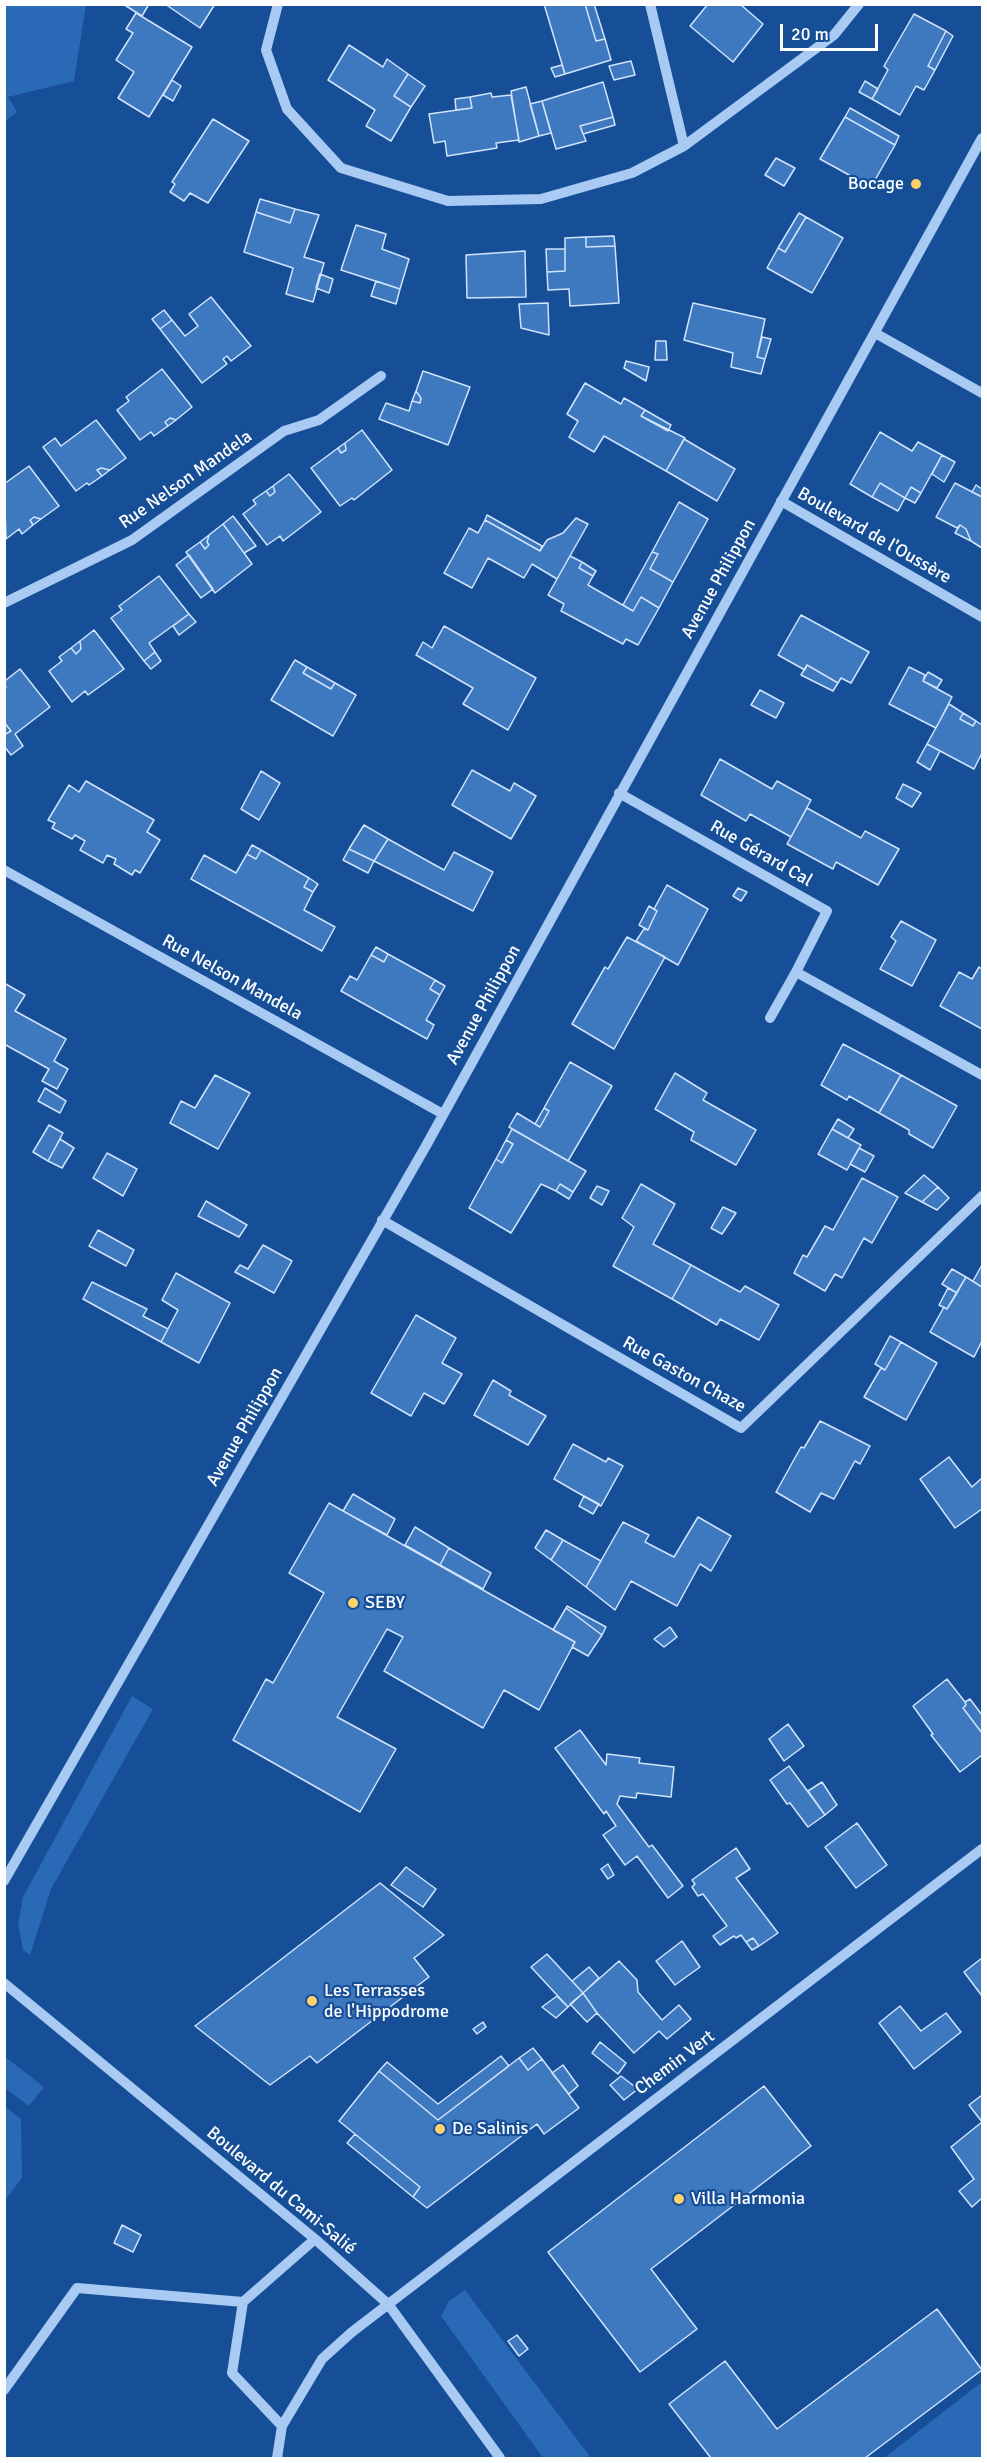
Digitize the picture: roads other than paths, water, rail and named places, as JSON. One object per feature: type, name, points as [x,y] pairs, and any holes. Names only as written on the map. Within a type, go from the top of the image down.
[{"type":"street","points":[[278,4],[266,50],[287,109],[341,168],[448,201],[541,199],[632,173],[684,146],[834,35],[858,4]]},
{"type":"street","points":[[650,4],[684,146]]},
{"type":"street","name":"Avenue Philippon","points":[[4,1881],[443,1114],[982,138]]},
{"type":"street","points":[[875,333],[982,393]]},
{"type":"street","name":"Rue Nelson Mandela","points":[[4,603],[132,540],[284,431],[319,420],[381,376]]},
{"type":"street","name":"Boulevard de l'Oussère","points":[[781,501],[982,617]]},
{"type":"street","name":"Rue Gérard Cal","points":[[619,793],[827,910],[771,1018]]},
{"type":"street","name":"Rue Nelson Mandela","points":[[4,870],[443,1114]]},
{"type":"street","points":[[796,972],[982,1074]]},
{"type":"street","name":"Rue Gaston Chaze","points":[[382,1220],[741,1428],[982,1196]]},
{"type":"street","name":"Chemin Vert","points":[[282,2426],[322,2359],[352,2332],[982,1849]]},
{"type":"street","name":"Boulevard du Cami-Salié","points":[[4,1983],[315,2240],[388,2304],[500,2458]]},
{"type":"street","points":[[277,2458],[282,2426],[232,2373],[243,2302],[315,2240]]},
{"type":"street","points":[[4,2390],[77,2288],[243,2302]]},
{"type":"place","name":"Bocage","points":[[916,184]]},
{"type":"place","name":"SEBY","points":[[353,1603]]},
{"type":"place","name":"Les Terrasses de l'Hippodrome","points":[[312,2001]]},
{"type":"place","name":"De Salinis","points":[[440,2129]]},
{"type":"place","name":"Villa Harmonia","points":[[679,2199]]}]
